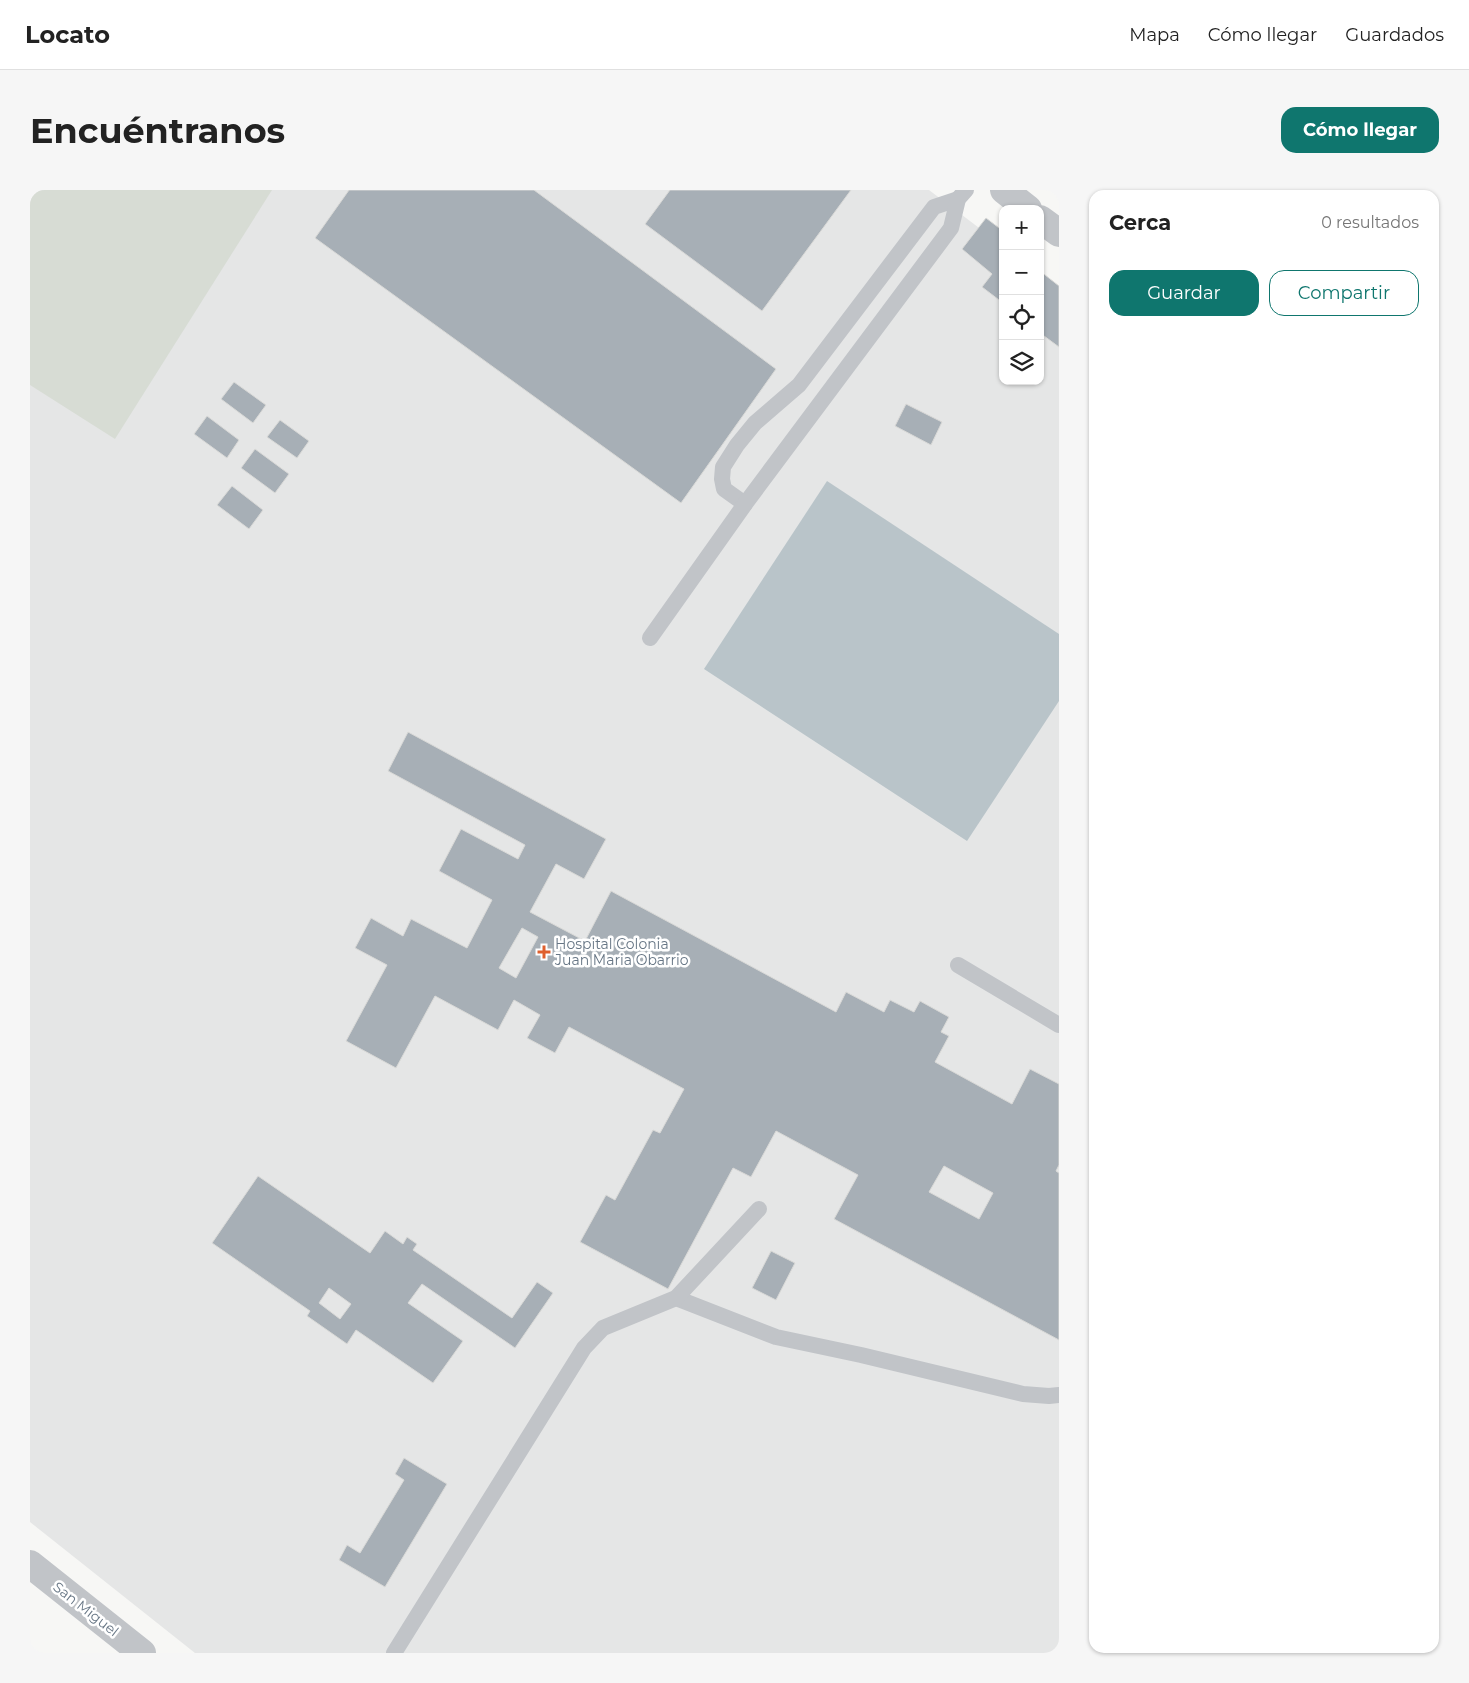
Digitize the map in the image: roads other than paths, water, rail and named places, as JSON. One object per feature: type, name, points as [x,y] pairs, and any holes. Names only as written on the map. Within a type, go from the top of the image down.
[{"type":"street","points":[[1004,190],[1023,205]]},
{"type":"street","points":[[1044,222],[1059,233]]},
{"type":"street","name":"San Miguel","points":[[30,1564],[142,1653]]},
{"type":"lane","points":[[745,504],[724,489],[722,478],[723,467],[737,445],[755,423],[799,385],[934,207],[962,195]]},
{"type":"lane","points":[[650,638],[745,504],[951,228],[962,195]]},
{"type":"lane","points":[[958,965],[1059,1026]]},
{"type":"lane","points":[[394,1653],[584,1348],[603,1328],[676,1298],[759,1209]]},
{"type":"lane","points":[[676,1298],[776,1337],[861,1355],[1023,1394],[1059,1395]]},
{"type":"place","name":"Hospital Colonia Juan Maria Obarrio","points":[[544,952]]}]
